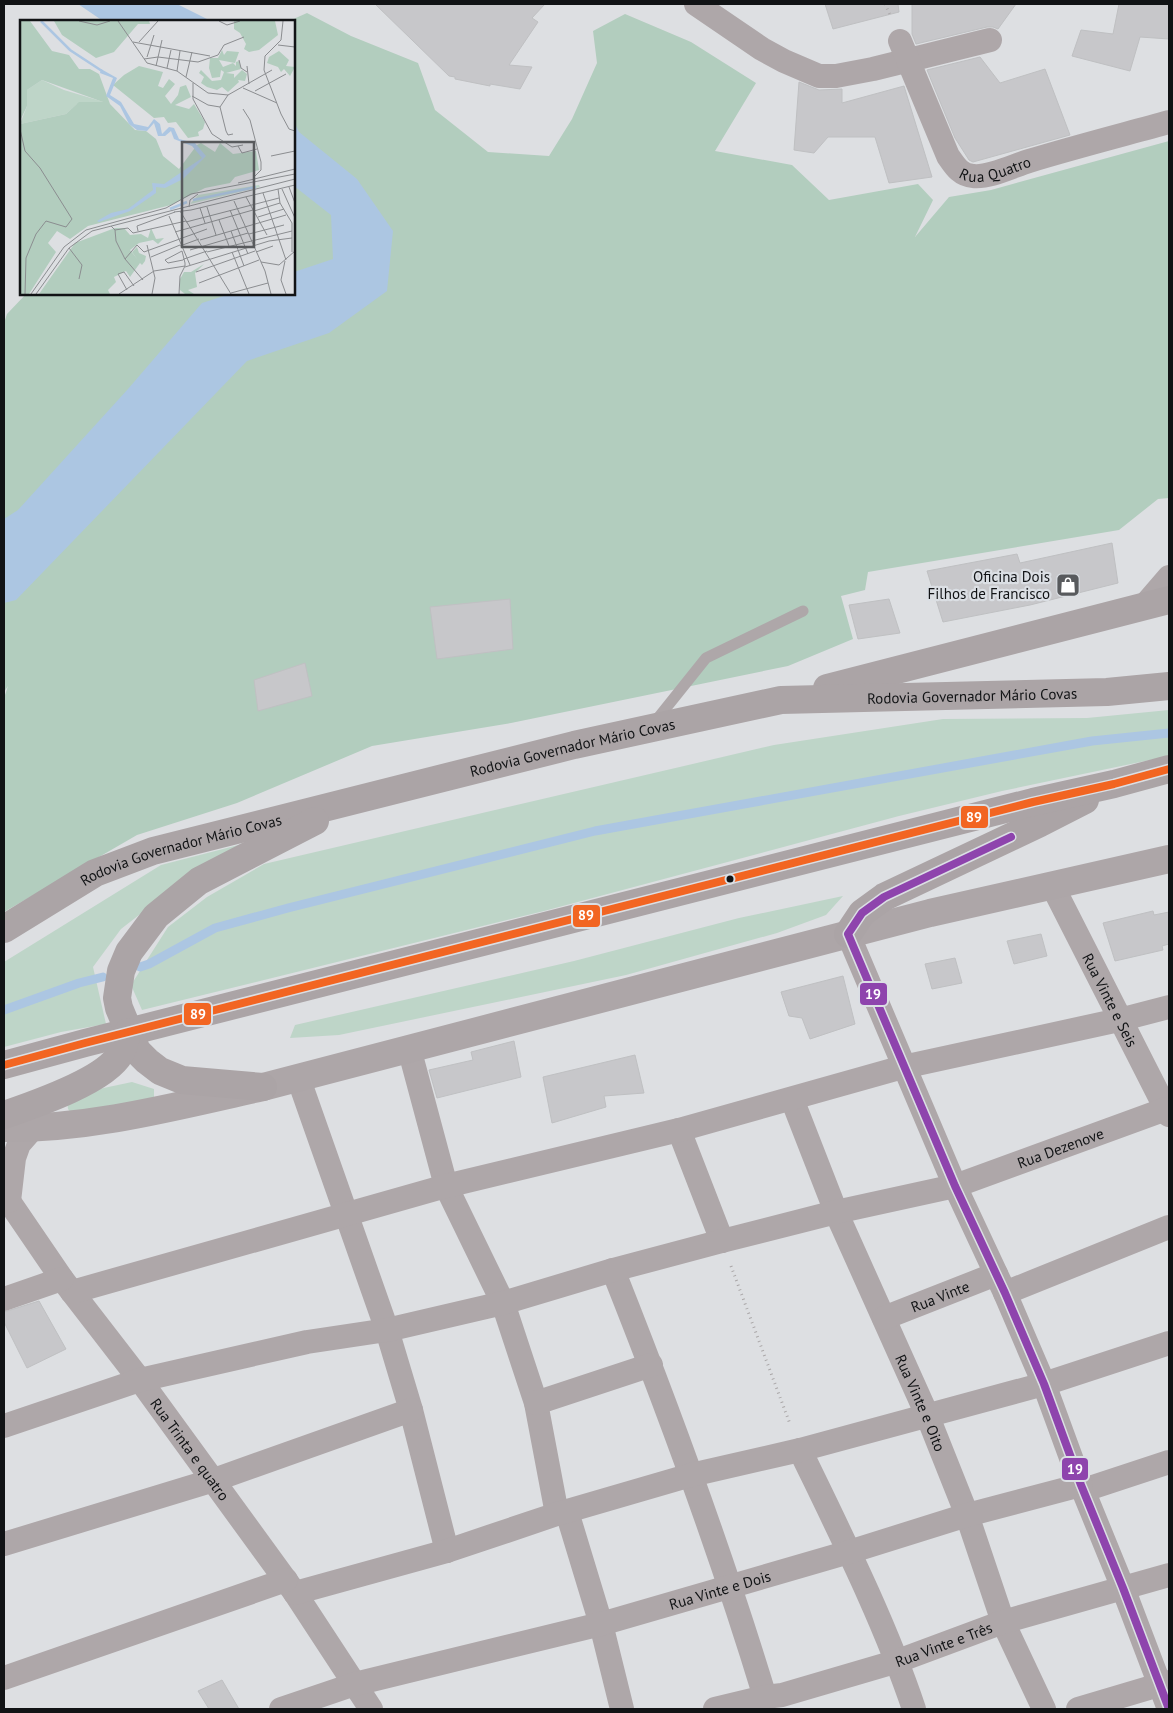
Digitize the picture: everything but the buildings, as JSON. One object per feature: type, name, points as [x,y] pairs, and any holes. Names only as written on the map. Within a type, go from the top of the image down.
[{"type":"highway","points":[[781,700],[1157,603]]},
{"type":"highway","name":"Rodovia Governador Mário Covas","points":[[4,929],[95,873],[153,851],[574,745],[781,700],[1106,692],[1169,686]]},
{"type":"highway","points":[[4,1065],[1033,802],[1169,770]]},
{"type":"highway","points":[[848,934],[862,913],[884,897],[1040,823],[1114,784]]},
{"type":"highway","points":[[263,1086],[182,1080],[160,1071],[147,1061],[137,1051],[128,1032],[117,998],[122,971],[129,952],[156,916],[199,881],[357,800]]},
{"type":"highway","points":[[4,1115],[32,1106],[93,1078],[110,1066],[120,1054],[128,1032]]},
{"type":"main road","points":[[4,1128],[33,1128],[94,1122],[154,1111],[263,1086],[930,913],[1169,859]]},
{"type":"street","points":[[696,4],[784,61],[819,76],[836,76],[904,51],[990,40]]},
{"type":"street","name":"Rua Quatro","points":[[904,51],[948,156],[960,172],[973,176],[983,176],[1082,145],[1169,122]]},
{"type":"street","points":[[1157,603],[1169,577]]},
{"type":"street","name":"Rua Vinte e Seis","points":[[1052,885],[1119,1020],[1168,1112]]},
{"type":"street","points":[[848,934],[954,1186],[1001,1284],[1044,1384],[1083,1488],[1164,1684],[1169,1709]]},
{"type":"street","points":[[4,1299],[67,1285],[446,1186],[679,1130],[903,1067],[1119,1020],[1169,1007]]},
{"type":"street","points":[[409,1048],[446,1186],[503,1303],[536,1403],[562,1513],[601,1624],[622,1709]]},
{"type":"street","points":[[298,1077],[387,1330],[411,1410],[447,1551]]},
{"type":"street","name":"Rua Vinte e Oito","points":[[792,1099],[836,1212],[928,1416],[967,1515],[1003,1622],[1044,1709]]},
{"type":"street","name":"Rua Dezenove","points":[[4,1426],[140,1380],[307,1342],[387,1330],[503,1303],[612,1270],[722,1241],[836,1212],[954,1186],[1168,1112]]},
{"type":"street","points":[[6,1198],[14,1158],[19,1144],[33,1128]]},
{"type":"street","points":[[679,1130],[722,1241]]},
{"type":"street","name":"Rua Trinta e quatro","points":[[6,1198],[67,1285],[140,1380],[291,1586],[371,1709]]},
{"type":"street","name":"Rua Vinte","points":[[884,1318],[1001,1284],[1169,1227]]},
{"type":"street","points":[[612,1270],[650,1365],[730,1587],[778,1700]]},
{"type":"street","points":[[4,1678],[291,1586],[447,1551],[562,1513],[691,1476],[800,1450],[1044,1384],[1169,1343]]},
{"type":"street","points":[[536,1403],[650,1365]]},
{"type":"street","points":[[4,1544],[214,1480],[411,1410]]},
{"type":"street","points":[[800,1450],[898,1661],[914,1709]]},
{"type":"street","name":"Rua Vinte e Dois","points":[[281,1709],[355,1684],[601,1624],[849,1552],[967,1515],[1083,1488],[1169,1462]]},
{"type":"street","name":"Rua Vinte e Três","points":[[715,1709],[778,1700],[898,1661],[1003,1622],[1169,1575]]},
{"type":"street","points":[[1078,1709],[1164,1684]]},
{"type":"lane","points":[[650,728],[706,658],[803,611]]},
{"type":"path","points":[[722,1241],[800,1450]]},
{"type":"green space","points":[[307,13],[351,36],[418,63],[435,110],[488,152],[549,156],[572,119],[597,63],[593,31],[625,14],[691,42],[756,83],[715,151],[792,165],[829,200],[918,184],[933,200],[915,237],[949,197],[991,190],[1169,141],[1169,498],[1158,499],[1119,530],[868,572],[865,590],[841,596],[853,639],[788,666],[511,723],[372,746],[237,803],[137,835],[4,912],[4,698],[8,686],[4,692],[4,323],[7,314],[25,295],[295,295],[295,20],[291,20]]},
{"type":"green space","points":[[1169,710],[1169,756],[1002,791],[899,816],[544,911],[142,1010],[131,985],[168,927],[207,897],[264,864],[774,745],[943,719],[1087,718]]},
{"type":"green space","points":[[262,839],[184,880],[121,929],[93,967],[106,1024],[61,1032],[4,1047],[4,962],[161,865]]},
{"type":"green space","points":[[843,896],[826,915],[777,933],[626,975],[339,1035],[290,1038],[295,1025],[574,961],[739,918]]},
{"type":"green space","points":[[132,1082],[154,1089],[154,1100],[74,1116],[68,1109],[67,1100],[99,1089]]},
{"type":"water","points":[[78,4],[177,4],[209,20],[102,20]]},
{"type":"water","points":[[295,124],[299,132],[357,179],[393,231],[387,291],[329,333],[247,361],[16,600],[4,603],[4,519],[18,510],[128,389],[202,303],[227,295],[295,295],[295,272],[333,259],[331,215],[295,187]]},
{"type":"waterway","points":[[140,967],[215,928],[595,831],[1092,741],[1169,733]]},
{"type":"waterway","points":[[4,1010],[79,983],[103,977]]},
{"type":"transit line","name":"89","points":[[4,1065],[1033,802],[1114,784],[1169,769]]},
{"type":"transit line","name":"19","points":[[1011,837],[884,897],[862,913],[848,934],[955,1186],[1005,1293],[1044,1384],[1081,1485],[1169,1709]]},
{"type":"place","name":"Oficina Dois Filhos de Francisco","points":[[1068,585]]}]
